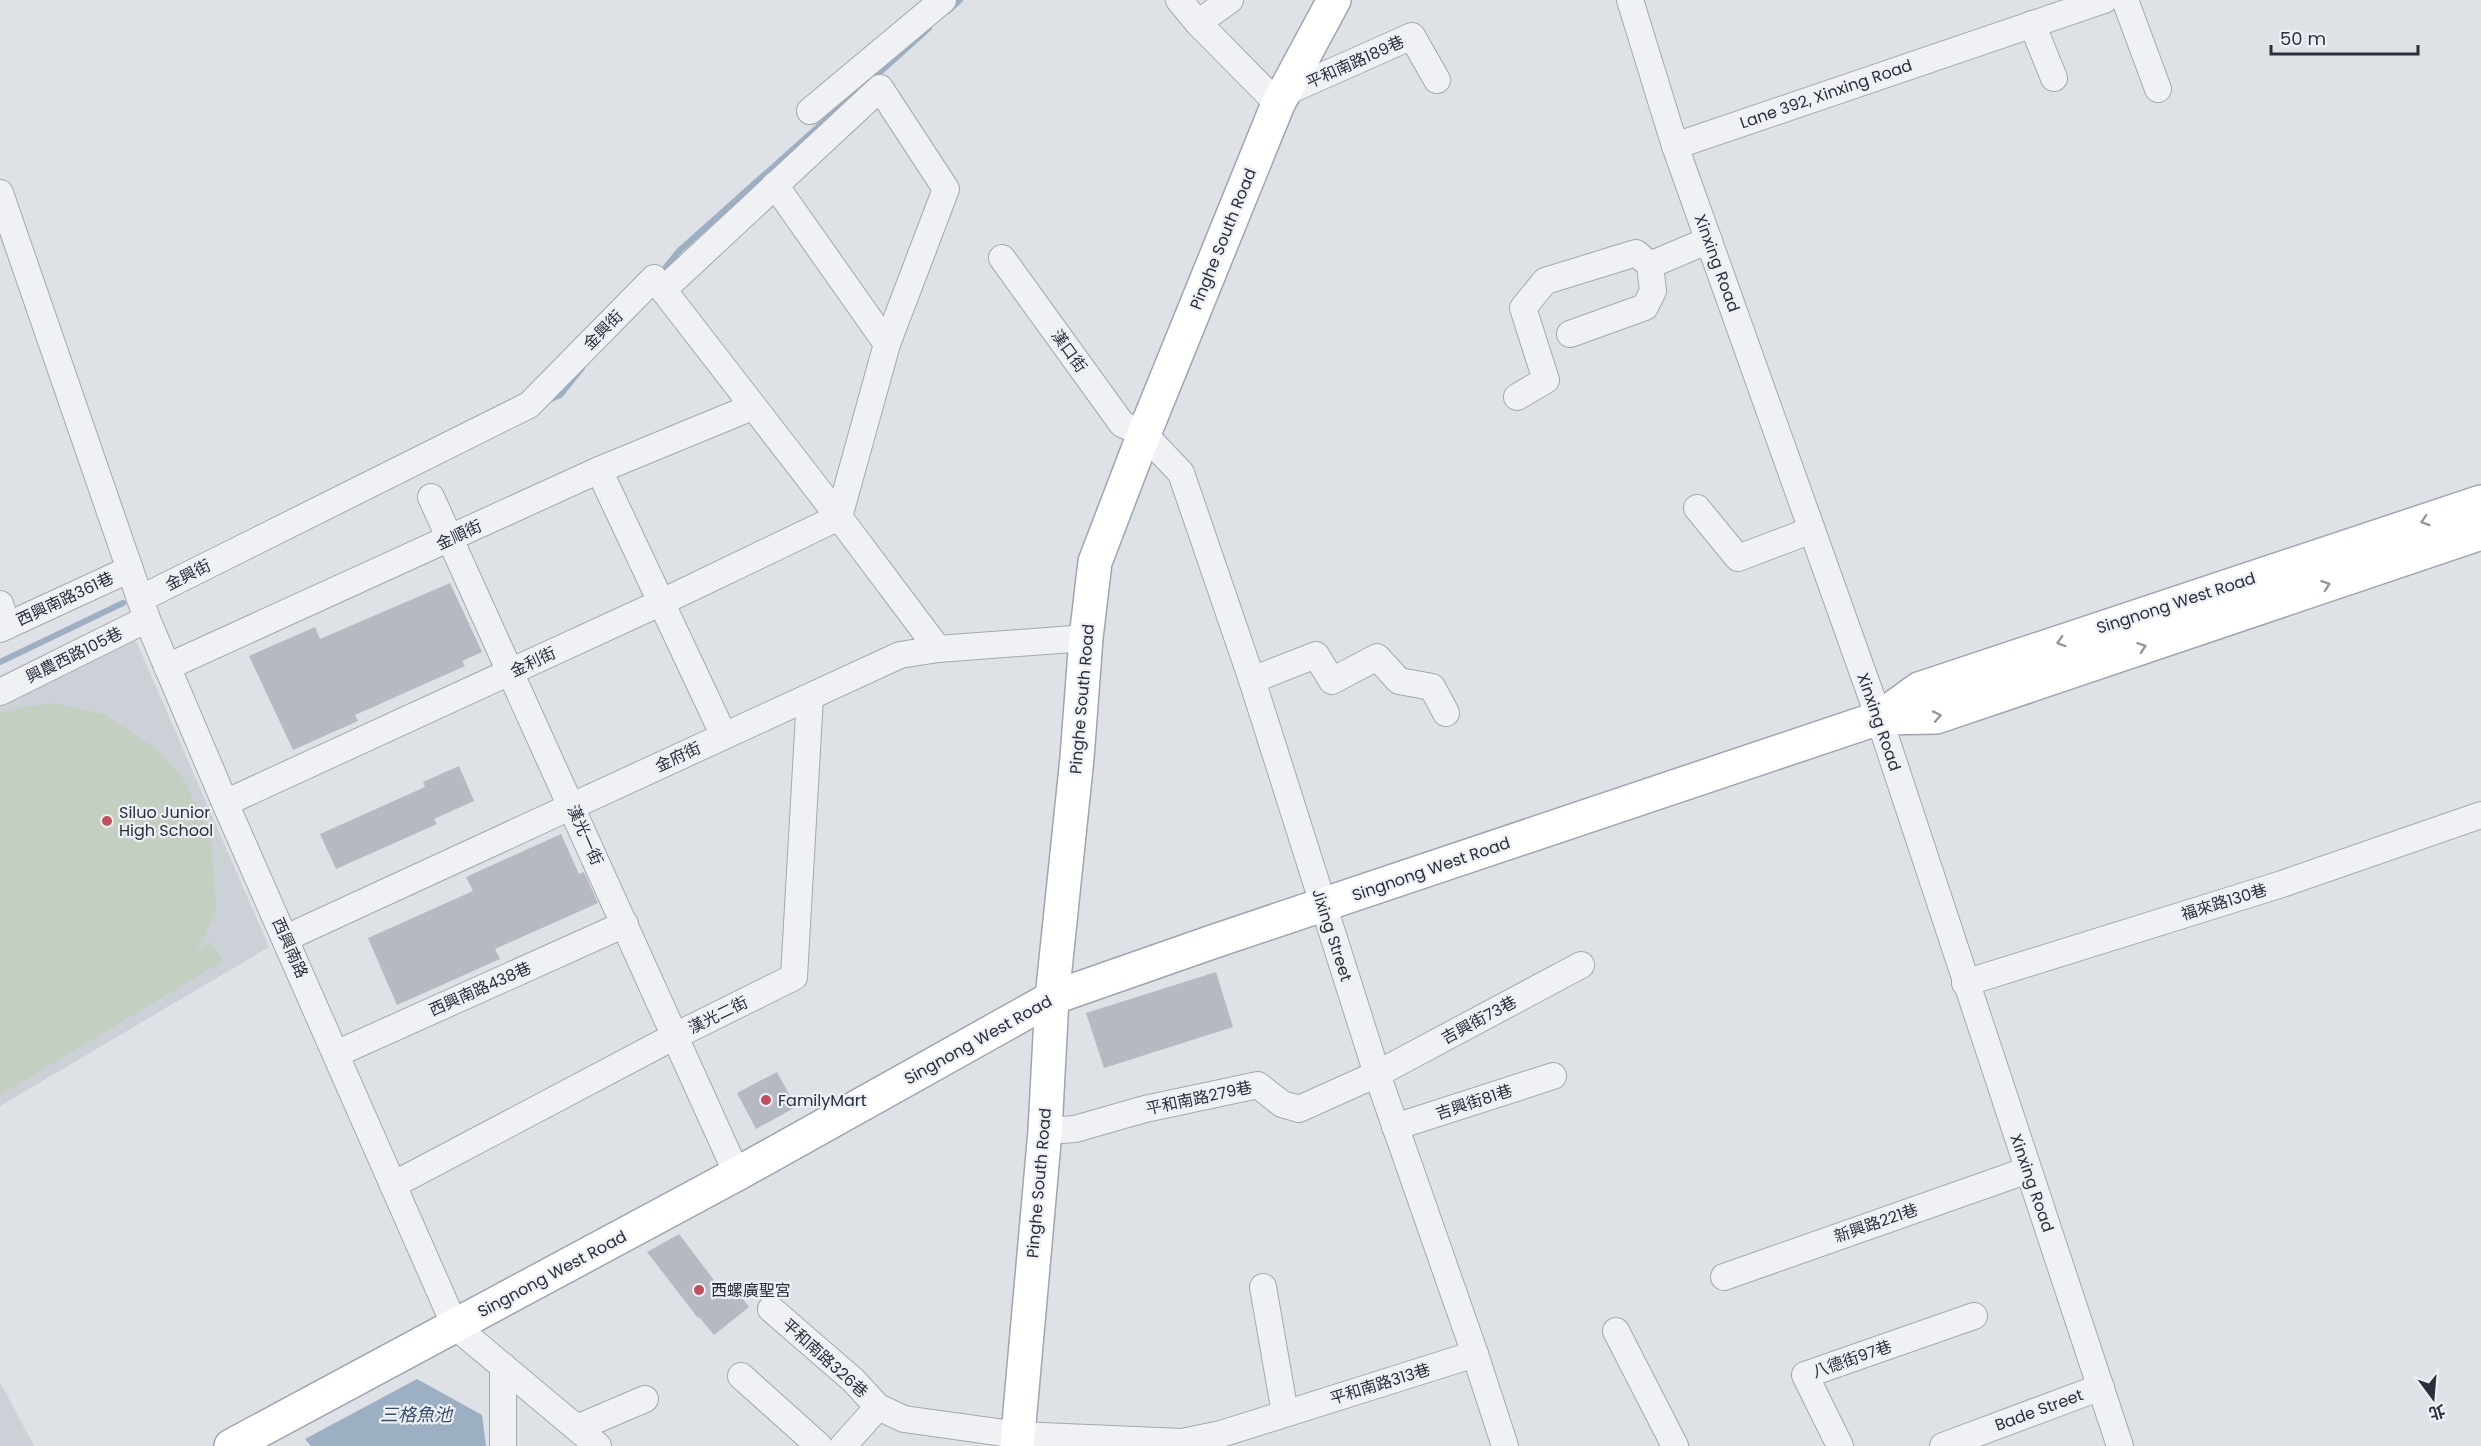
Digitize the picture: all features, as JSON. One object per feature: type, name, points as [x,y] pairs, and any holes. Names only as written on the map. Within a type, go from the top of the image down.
[{"type":"main road","name":"Pinghe South Road","points":[[1017,1440],[1045,1131],[1052,998],[1095,562],[1144,434],[1281,99],[1334,0]]},
{"type":"main road","name":"Singnong West Road","points":[[1879,718],[1918,689],[2481,502]]},
{"type":"main road","name":"Singnong West Road","points":[[231,1446],[737,1174],[1052,998],[1879,718],[1936,717],[2481,533]]},
{"type":"street","points":[[810,111],[943,0]]},
{"type":"street","points":[[1179,0],[1198,23],[1281,99]]},
{"type":"street","points":[[1198,23],[1230,0]]},
{"type":"street","name":"Xinxing Road","points":[[1630,0],[1675,146],[1879,718],[2120,1446]]},
{"type":"street","name":"Lane 392, Xinxing Road","points":[[1675,146],[2104,0]]},
{"type":"street","points":[[2126,0],[2158,89]]},
{"type":"street","points":[[2032,24],[2054,78]]},
{"type":"street","name":"平和南路189巷","points":[[1281,99],[1412,36],[1437,80]]},
{"type":"street","points":[[839,517],[887,344],[946,189],[880,88],[663,290],[938,649]]},
{"type":"street","points":[[775,185],[887,344]]},
{"type":"street","name":"西興南路","points":[[0,193],[144,609],[167,667],[455,1326]]},
{"type":"street","points":[[1650,265],[1709,240]]},
{"type":"street","points":[[1517,397],[1546,380],[1523,308],[1545,281],[1636,252],[1650,265],[1653,291],[1645,307],[1570,334]]},
{"type":"street","name":"漢口街","points":[[1002,258],[1122,424],[1144,434]]},
{"type":"street","name":"金興街","points":[[144,609],[529,405],[654,278],[663,290]]},
{"type":"street","name":"金順街","points":[[167,667],[599,470],[752,407]]},
{"type":"street","name":"Jixing Street","points":[[1144,434],[1181,473],[1252,681],[1377,1074],[1475,1354],[1504,1446]]},
{"type":"street","points":[[599,470],[724,736]]},
{"type":"street","name":"漢光一街","points":[[431,497],[737,1174]]},
{"type":"street","points":[[1697,508],[1738,558],[1812,530]]},
{"type":"street","name":"金利街","points":[[225,803],[660,603],[839,517]]},
{"type":"street","name":"西興南路361巷","points":[[2,620],[130,569]]},
{"type":"street","name":"興農西路105巷","points":[[0,692],[144,609]]},
{"type":"street","name":"金府街","points":[[286,938],[900,656],[938,649],[1086,638]]},
{"type":"street","points":[[1252,681],[1316,655],[1332,681],[1377,657],[1399,681],[1432,687],[1446,713]]},
{"type":"street","name":"漢光二街","points":[[393,1185],[675,1036],[794,977],[810,697]]},
{"type":"street","name":"福來路130巷","points":[[1965,983],[2282,884],[2481,815]]},
{"type":"street","name":"西興南路438巷","points":[[336,1054],[625,924]]},
{"type":"street","name":"吉興街73巷","points":[[1377,1074],[1581,965]]},
{"type":"street","name":"平和南路279巷","points":[[1045,1131],[1075,1129],[1145,1109],[1258,1085],[1282,1104],[1299,1108],[1377,1074]]},
{"type":"street","name":"吉興街81巷","points":[[1395,1127],[1553,1077]]},
{"type":"street","name":"新興路221巷","points":[[1724,1277],[2028,1170]]},
{"type":"street","points":[[1263,1287],[1285,1413]]},
{"type":"street","name":"平和南路326巷","points":[[771,1309],[853,1380],[878,1407],[904,1419],[1017,1440]]},
{"type":"street","name":"八德街97巷","points":[[1840,1446],[1805,1375],[1974,1316]]},
{"type":"street","points":[[455,1326],[598,1446]]},
{"type":"street","points":[[1616,1330],[1675,1446]]},
{"type":"street","name":"平和南路313巷","points":[[1017,1440],[1182,1442],[1221,1434],[1475,1354]]},
{"type":"street","points":[[503,1366],[503,1446]]},
{"type":"street","points":[[741,1376],[819,1446]]},
{"type":"street","name":"Bade Street","points":[[1943,1446],[2101,1387]]},
{"type":"street","points":[[577,1428],[645,1399]]},
{"type":"street","name":"平和南路326巷","points":[[843,1446],[878,1407]]},
{"type":"shaded area","name":"Siluo Junior High School","points":[[130,627],[269,947],[0,1106],[0,694]]},
{"type":"shaded area","points":[[0,1382],[34,1446],[0,1446]]},
{"type":"green space","name":"Siluo Junior High School","points":[[52,703],[104,714],[156,749],[184,780],[211,838],[216,908],[203,941],[195,953],[210,942],[223,961],[0,1095],[0,714],[19,708]]},
{"type":"water","name":"三格魚池","points":[[417,1379],[482,1415],[486,1446],[311,1446],[305,1439]]},
{"type":"building","points":[[450,583],[482,652],[462,661],[465,666],[355,715],[358,721],[293,750],[249,656],[315,627],[320,639]]},
{"type":"building","points":[[459,766],[474,801],[434,819],[437,824],[336,869],[320,834],[425,787],[423,782]]},
{"type":"building","points":[[561,834],[579,874],[584,872],[598,903],[495,949],[500,959],[397,1005],[368,938],[473,891],[466,877]]},
{"type":"building","points":[[1216,972],[1233,1027],[1104,1068],[1086,1013]]},
{"type":"building","name":"FamilyMart","points":[[777,1072],[796,1107],[756,1129],[737,1093]]},
{"type":"building","points":[[679,1234],[729,1300],[738,1293],[749,1307],[714,1335],[647,1252]]},
{"type":"waterway","points":[[948,11],[960,0]]},
{"type":"waterway","points":[[868,83],[929,28]]},
{"type":"waterway","points":[[666,267],[679,251],[856,93]]},
{"type":"waterway","points":[[549,400],[560,395],[582,368]]},
{"type":"waterway","points":[[0,662],[123,603]]},
{"type":"place","name":"Siluo Junior High School","points":[[107,821]]},
{"type":"place","name":"FamilyMart","points":[[766,1100]]},
{"type":"place","name":"西螺廣聖宮","points":[[699,1290]]}]
